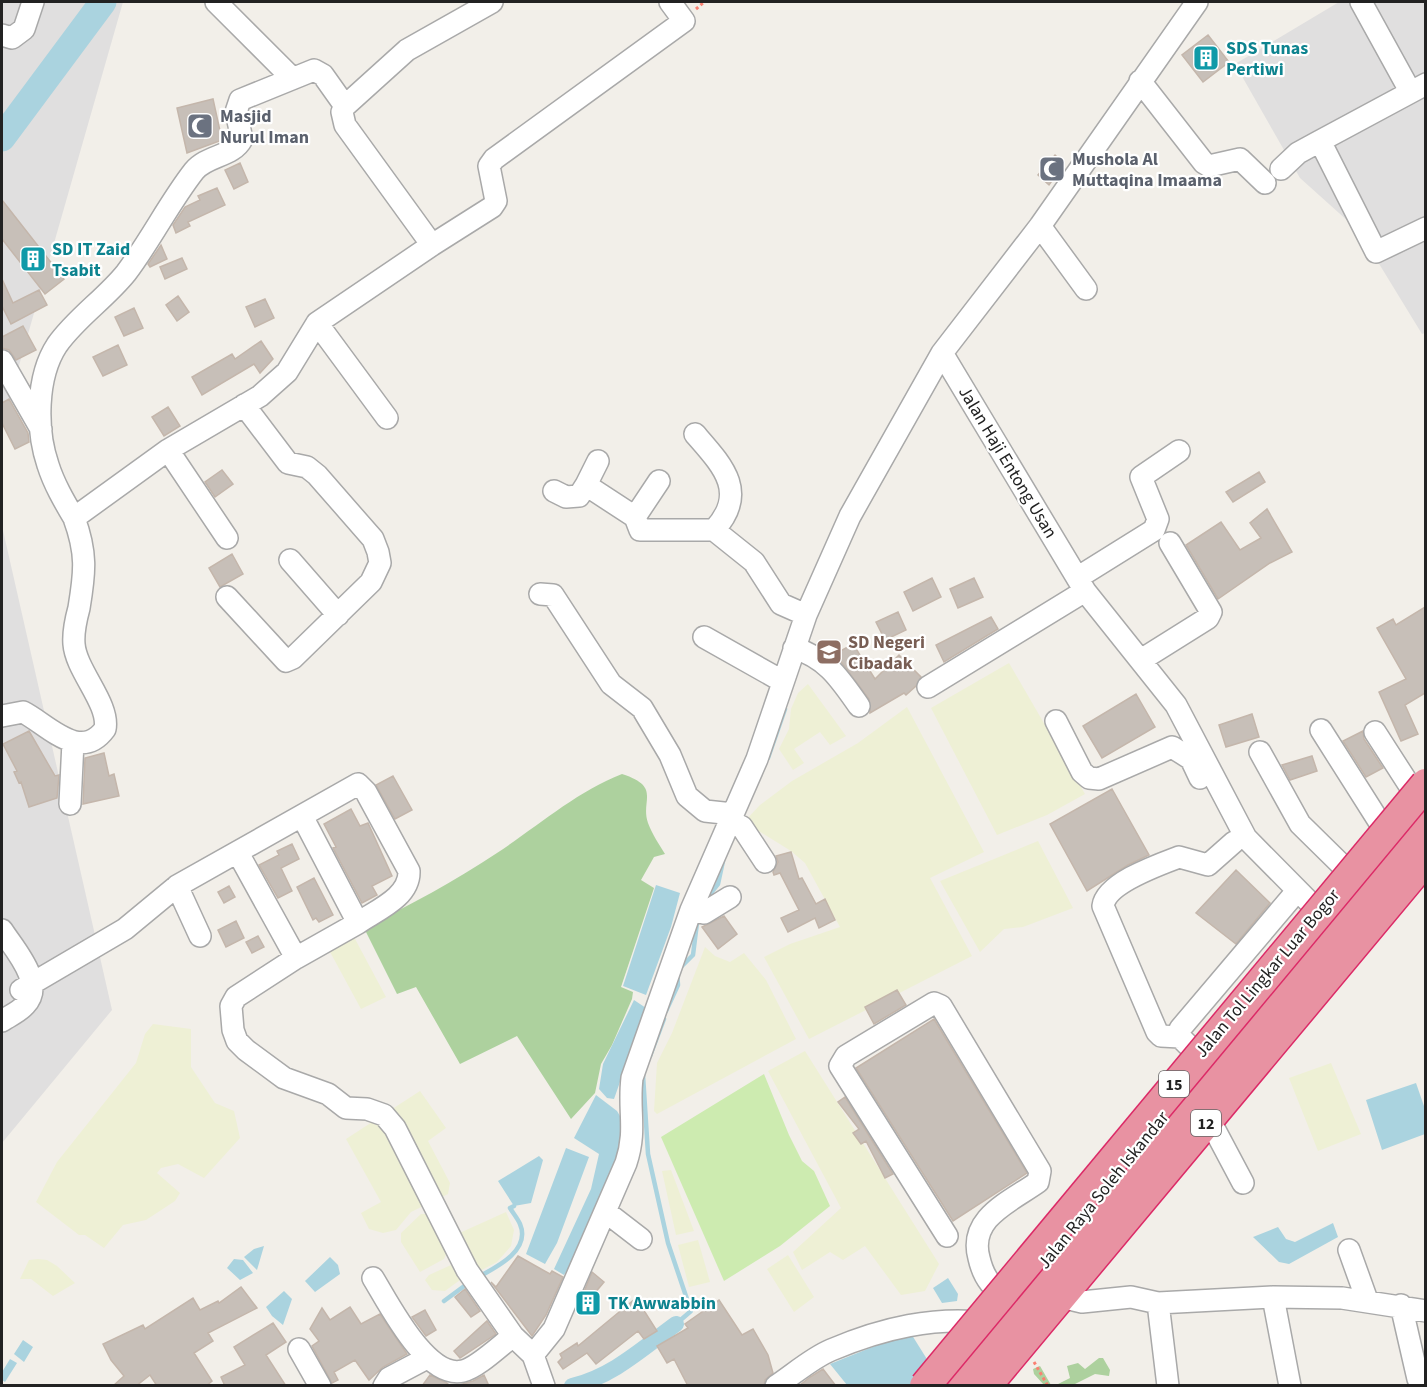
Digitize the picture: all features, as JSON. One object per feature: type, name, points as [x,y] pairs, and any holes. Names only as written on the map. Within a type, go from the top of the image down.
[{"type":"highway","name":"Jalan Raya Soleh Iskandar","points":[[941,1386],[1425,804]]},
{"type":"highway","name":"Jalan Tol Lingkar Luar Bogor","points":[[925,1386],[1425,804]]},
{"type":"highway","name":"Jalan Tol Lingkar Luar Bogor","points":[[956,1386],[1305,965],[1425,804]]},
{"type":"highway","name":"Jalan Raya Soleh Iskandar","points":[[986,1386],[1425,860]]},
{"type":"street","points":[[2,35],[12,38],[24,30],[33,2]]},
{"type":"street","points":[[216,2],[292,78]]},
{"type":"street","points":[[432,245],[345,125],[342,112],[345,106],[398,57],[492,2]]},
{"type":"street","points":[[74,518],[168,450],[260,396],[287,372],[317,322],[492,207],[496,201],[489,166],[494,159],[684,21],[670,2]]},
{"type":"street","points":[[533,1355],[554,1329],[606,1212],[633,1142],[630,1098],[632,1078],[735,821],[771,723],[782,681],[806,615],[850,516],[942,353],[1040,226],[1197,2]]},
{"type":"street","points":[[1140,81],[1204,163],[1209,166],[1240,159],[1273,176],[1302,150],[1418,88],[1361,2]]},
{"type":"street","points":[[2,716],[23,712],[53,734],[73,741],[95,738],[105,729],[106,723],[79,662],[74,644],[86,563],[81,537],[74,518],[56,487],[47,463],[41,429],[41,395],[46,371],[56,347],[126,272],[196,168],[240,144],[242,134],[236,112],[240,100],[292,78],[319,71],[345,106]]},
{"type":"street","points":[[1320,141],[1372,249],[1379,253],[1425,230]]},
{"type":"street","points":[[1040,226],[1086,289]]},
{"type":"street","points":[[317,322],[387,418]]},
{"type":"street","name":"Jalan Haji Entong Usan","points":[[942,353],[1081,584],[1176,705],[1246,838],[1324,924]]},
{"type":"street","points":[[2,361],[41,429]]},
{"type":"street","points":[[227,597],[286,661],[293,658],[371,582],[380,563],[373,539],[313,470],[288,463],[244,405]]},
{"type":"street","points":[[695,434],[728,476],[729,508],[724,519],[714,530]]},
{"type":"street","points":[[168,450],[226,538]]},
{"type":"street","points":[[928,687],[1081,584],[1154,530],[1158,519],[1141,477],[1179,451]]},
{"type":"street","points":[[554,491],[566,497],[579,496],[598,461]]},
{"type":"street","points":[[635,517],[659,481]]},
{"type":"street","points":[[586,485],[635,517],[640,530],[714,530],[754,562],[781,604],[806,615]]},
{"type":"street","points":[[1141,660],[1208,618],[1211,612],[1170,543]]},
{"type":"street","points":[[290,560],[338,615]]},
{"type":"street","points":[[540,594],[553,596],[611,684],[642,708],[670,754],[687,796],[705,811],[735,821],[765,862]]},
{"type":"street","points":[[704,637],[782,681]]},
{"type":"street","points":[[794,648],[821,660],[835,672],[859,706]]},
{"type":"street","points":[[1056,721],[1082,772],[1089,778],[1099,779],[1165,748],[1172,747],[1191,759],[1234,842],[1291,898],[1324,924]]},
{"type":"street","points":[[1321,730],[1392,842]]},
{"type":"street","points":[[1376,732],[1425,804]]},
{"type":"street","points":[[70,804],[73,741]]},
{"type":"street","points":[[1260,752],[1300,824],[1359,882]]},
{"type":"street","points":[[2,1010],[18,1000],[27,987],[125,929],[177,886],[350,787],[362,786],[409,871],[410,881],[405,891],[358,923],[296,958],[236,998],[231,1006],[231,1017],[237,1041],[284,1078],[328,1094],[346,1108],[367,1108],[384,1115],[395,1128],[467,1270],[513,1336],[533,1355],[544,1383]]},
{"type":"street","points":[[302,816],[358,923]]},
{"type":"street","points":[[1208,1064],[1180,1037],[1161,1036],[1157,1032],[1103,906],[1112,888],[1179,857],[1208,866],[1234,842]]},
{"type":"street","points":[[238,853],[296,958]]},
{"type":"street","points":[[177,886],[200,936]]},
{"type":"street","points":[[697,912],[730,897]]},
{"type":"street","points":[[1180,1037],[1180,1029],[1291,898]]},
{"type":"street","points":[[2,930],[30,999],[24,1007],[2,1021]]},
{"type":"street","points":[[2,954],[27,987]]},
{"type":"street","points":[[776,1386],[830,1351],[915,1322],[962,1319],[1003,1312],[987,1281],[977,1251],[977,1233],[987,1219],[1038,1182],[1040,1172],[941,1006],[934,1003],[846,1056],[840,1066],[947,1236]]},
{"type":"street","points":[[1209,1119],[1243,1183]]},
{"type":"street","points":[[606,1212],[641,1239]]},
{"type":"street","points":[[1349,1250],[1366,1300]]},
{"type":"street","points":[[373,1278],[427,1358],[451,1372],[465,1371],[513,1336]]},
{"type":"street","points":[[1061,1297],[1082,1302],[1131,1297],[1158,1304],[1273,1297],[1366,1300],[1425,1311]]},
{"type":"street","points":[[1273,1297],[1290,1386]]},
{"type":"street","points":[[1158,1304],[1168,1386]]},
{"type":"street","points":[[1401,1305],[1418,1379]]},
{"type":"street","points":[[299,1349],[320,1386]]},
{"type":"street","points":[[384,1386],[389,1378],[427,1358]]},
{"type":"shaded area","points":[[2,2],[123,2],[2,425]]},
{"type":"shaded area","points":[[1339,2],[1425,2],[1425,333],[1422,334],[1359,231],[1300,178],[1235,64]]},
{"type":"shaded area","points":[[2,526],[112,1010],[2,1143]]},
{"type":"green space","points":[[1009,663],[1085,794],[1047,815],[997,835],[931,708]]},
{"type":"green space","points":[[808,684],[846,736],[830,745],[820,732],[794,749],[804,763],[793,770],[779,749],[789,729],[791,709],[798,693]]},
{"type":"green space","points":[[907,707],[984,852],[930,878],[972,956],[809,1039],[764,957],[790,944],[840,927],[805,863],[791,851],[744,822],[760,805],[792,781],[858,743]]},
{"type":"green space","points":[[622,774],[642,784],[646,789],[648,823],[665,854],[654,857],[641,880],[654,888],[621,987],[633,992],[632,999],[601,1064],[595,1093],[571,1119],[517,1036],[460,1064],[416,987],[397,994],[364,928],[465,873],[573,800]]},
{"type":"green space","points":[[1038,841],[1073,908],[1023,927],[1004,929],[980,952],[940,881]]},
{"type":"green space","points":[[354,937],[386,997],[361,1009],[329,950]]},
{"type":"green space","points":[[705,947],[715,956],[730,962],[744,953],[766,980],[796,1039],[657,1114],[654,1111],[657,1063],[672,1033]]},
{"type":"green space","points":[[153,1024],[191,1029],[191,1067],[215,1103],[234,1111],[240,1138],[204,1178],[178,1164],[161,1168],[157,1173],[180,1193],[175,1201],[146,1220],[123,1225],[104,1248],[85,1235],[79,1235],[36,1202],[57,1162],[136,1063],[145,1034]]},
{"type":"green space","points":[[805,1051],[939,1264],[925,1291],[901,1295],[865,1246],[843,1260],[830,1252],[802,1270],[793,1252],[841,1208],[768,1071]]},
{"type":"green space","points":[[1331,1063],[1361,1134],[1318,1151],[1289,1078]]},
{"type":"green space","points":[[764,1074],[802,1161],[814,1171],[830,1206],[780,1246],[724,1281],[661,1137]]},
{"type":"green space","points":[[420,1091],[446,1128],[428,1141],[450,1183],[448,1194],[411,1212],[396,1230],[383,1233],[369,1229],[361,1213],[381,1202],[346,1139]]},
{"type":"green space","points":[[671,1170],[694,1231],[676,1235],[662,1171]]},
{"type":"green space","points":[[506,1212],[514,1230],[511,1246],[497,1262],[474,1274],[453,1236]]},
{"type":"green space","points":[[421,1214],[427,1214],[447,1252],[444,1259],[420,1272],[401,1242],[401,1233]]},
{"type":"green space","points":[[698,1240],[710,1282],[689,1287],[678,1245]]},
{"type":"green space","points":[[788,1255],[814,1297],[794,1312],[767,1269]]},
{"type":"green space","points":[[29,1260],[47,1260],[57,1266],[75,1283],[53,1296],[31,1279],[20,1279]]},
{"type":"green space","points":[[451,1265],[460,1280],[445,1291],[432,1290],[425,1280],[429,1275]]},
{"type":"green space","points":[[1099,1358],[1103,1358],[1110,1370],[1109,1376],[1095,1374],[1073,1385],[1056,1385],[1070,1378],[1067,1366],[1078,1363],[1085,1369]]},
{"type":"green space","points":[[1040,1366],[1051,1385],[1044,1385],[1034,1374],[1033,1369]]},
{"type":"water","points":[[656,885],[680,893],[671,927],[646,995],[623,986]]},
{"type":"water","points":[[634,1000],[646,1008],[614,1099],[607,1098],[599,1089],[603,1064]]},
{"type":"water","points":[[1416,1083],[1425,1109],[1425,1134],[1382,1150],[1366,1100]]},
{"type":"water","points":[[596,1095],[617,1111],[623,1121],[620,1129],[624,1143],[583,1246],[564,1275],[554,1269],[591,1189],[599,1154],[574,1138]]},
{"type":"water","points":[[566,1148],[589,1157],[557,1243],[545,1264],[526,1254]]},
{"type":"water","points":[[539,1156],[543,1160],[531,1203],[514,1206],[498,1181]]},
{"type":"water","points":[[1333,1223],[1338,1237],[1289,1264],[1279,1262],[1253,1237],[1278,1227],[1286,1239],[1295,1242]]},
{"type":"water","points":[[264,1246],[257,1270],[244,1257],[254,1249]]},
{"type":"water","points":[[330,1257],[338,1265],[340,1274],[315,1292],[305,1281]]},
{"type":"water","points":[[234,1259],[243,1260],[253,1273],[240,1280],[227,1268]]},
{"type":"water","points":[[948,1278],[958,1294],[957,1301],[942,1303],[933,1288]]},
{"type":"water","points":[[284,1291],[292,1299],[283,1325],[272,1316],[266,1307]]},
{"type":"water","points":[[910,1332],[930,1364],[911,1386],[847,1385],[830,1364]]},
{"type":"water","points":[[23,1340],[33,1347],[24,1362],[14,1354]]},
{"type":"water","points":[[10,1359],[17,1363],[5,1382],[2,1380],[2,1372]]},
{"type":"building","name":"SDS Tunas Pertiwi","points":[[1208,35],[1229,62],[1203,82],[1182,55]]},
{"type":"building","name":"Masjid Nurul Iman","points":[[213,99],[222,140],[187,153],[177,108]]},
{"type":"building","name":"Mushola Al Muttaqina Imaama","points":[[1055,155],[1064,164],[1049,185],[1038,175]]},
{"type":"building","points":[[240,163],[248,182],[234,189],[225,170]]},
{"type":"building","points":[[217,188],[225,205],[188,222],[190,226],[176,233],[173,225],[185,207],[200,200],[198,196]]},
{"type":"building","name":"SD IT Zaid Tsabit","points":[[2,200],[64,279],[45,294],[2,239]]},
{"type":"building","points":[[161,245],[167,259],[150,267],[148,264]]},
{"type":"building","points":[[182,258],[187,269],[165,279],[160,267]]},
{"type":"building","points":[[2,279],[13,303],[39,290],[47,305],[11,324],[2,306]]},
{"type":"building","points":[[178,296],[189,312],[177,321],[166,305]]},
{"type":"building","points":[[265,299],[274,318],[255,327],[246,307]]},
{"type":"building","points":[[134,308],[143,328],[124,336],[115,317]]},
{"type":"building","points":[[23,326],[36,350],[16,360],[9,350],[2,348],[2,337]]},
{"type":"building","points":[[261,341],[273,359],[260,373],[254,364],[202,395],[192,377],[232,354],[235,359]]},
{"type":"building","points":[[118,345],[127,365],[103,376],[93,357]]},
{"type":"building","points":[[9,399],[28,433],[29,442],[15,449],[2,423],[2,403]]},
{"type":"building","points":[[168,407],[180,426],[164,436],[152,417]]},
{"type":"building","points":[[222,470],[233,484],[215,497],[205,482]]},
{"type":"building","points":[[1259,472],[1265,482],[1233,502],[1226,492]]},
{"type":"building","points":[[1267,509],[1292,552],[1270,563],[1218,599],[1186,545],[1221,522],[1240,550],[1261,538],[1250,523]]},
{"type":"building","points":[[232,554],[243,574],[220,587],[209,568]]},
{"type":"building","points":[[932,578],[941,597],[913,611],[904,592]]},
{"type":"building","points":[[974,578],[983,597],[958,608],[950,589]]},
{"type":"building","points":[[1425,607],[1425,693],[1405,705],[1418,734],[1401,741],[1379,692],[1406,679],[1377,628],[1393,619],[1396,625]]},
{"type":"building","points":[[898,612],[906,630],[885,640],[876,622]]},
{"type":"building","points":[[991,617],[998,629],[944,662],[936,645]]},
{"type":"building","points":[[853,644],[875,679],[899,655],[921,677],[916,686],[906,695],[904,693],[870,713],[869,699],[835,654]]},
{"type":"building","points":[[1136,694],[1155,727],[1102,758],[1083,726]]},
{"type":"building","points":[[1252,714],[1259,737],[1226,747],[1219,725]]},
{"type":"building","points":[[29,731],[55,776],[59,775],[57,798],[29,807],[21,782],[19,783],[14,772],[17,771],[3,744]]},
{"type":"building","points":[[1363,731],[1364,739],[1383,768],[1366,777],[1343,741]]},
{"type":"building","points":[[104,753],[109,776],[114,774],[119,796],[83,804],[85,758]]},
{"type":"building","points":[[1312,756],[1317,771],[1290,780],[1282,765]]},
{"type":"building","points":[[393,776],[412,810],[395,819],[376,785]]},
{"type":"building","points":[[1112,789],[1149,855],[1128,865],[1087,891],[1050,824]]},
{"type":"building","points":[[351,809],[360,826],[368,823],[392,876],[372,886],[377,895],[362,903],[333,848],[336,847],[324,824]]},
{"type":"building","points":[[292,844],[299,859],[281,868],[292,891],[278,898],[259,865],[279,855],[277,851]]},
{"type":"building","points":[[791,852],[799,879],[802,878],[816,904],[825,899],[835,920],[819,928],[815,918],[788,932],[781,918],[799,910],[780,873],[774,875],[773,872],[778,862],[776,856]]},
{"type":"building","points":[[1236,870],[1270,903],[1236,944],[1196,913]]},
{"type":"building","points":[[314,878],[333,915],[319,922],[316,918],[313,920],[297,887]]},
{"type":"building","points":[[229,886],[235,897],[224,903],[218,892]]},
{"type":"building","points":[[724,916],[737,934],[718,949],[702,927]]},
{"type":"building","points":[[236,921],[244,938],[226,947],[218,930]]},
{"type":"building","points":[[258,936],[264,947],[252,953],[246,942]]},
{"type":"building","points":[[897,990],[906,1005],[874,1024],[865,1007]]},
{"type":"building","points":[[934,1019],[1027,1173],[953,1221],[856,1068]]},
{"type":"building","points":[[845,1097],[893,1174],[885,1178],[866,1141],[861,1144],[853,1133],[859,1129],[838,1102]]},
{"type":"building","points":[[518,1256],[550,1274],[552,1271],[563,1277],[546,1315],[532,1336],[491,1282],[496,1287]]},
{"type":"building","points":[[592,1272],[604,1282],[584,1306],[580,1302]]},
{"type":"building","points":[[241,1287],[257,1308],[208,1333],[213,1341],[194,1353],[212,1381],[206,1386],[157,1386],[150,1375],[136,1386],[113,1386],[124,1376],[111,1360],[103,1344],[143,1325],[145,1329],[193,1298],[200,1310],[218,1301],[219,1303]]},
{"type":"building","points":[[465,1289],[480,1311],[471,1317],[455,1297]]},
{"type":"building","points":[[636,1298],[657,1331],[644,1339],[638,1331],[596,1364],[587,1353],[563,1369],[558,1362],[562,1358],[560,1354],[577,1343],[578,1346]]},
{"type":"building","points":[[719,1300],[742,1335],[753,1329],[768,1355],[773,1373],[765,1380],[764,1386],[688,1386],[674,1359],[667,1363],[657,1346],[688,1328],[685,1324]]},
{"type":"building","points":[[350,1307],[361,1324],[380,1314],[407,1354],[383,1367],[369,1380],[355,1360],[334,1372],[338,1380],[332,1383],[312,1346],[319,1341],[310,1329],[322,1308],[330,1320]]},
{"type":"building","points":[[425,1310],[436,1330],[426,1336],[412,1317]]},
{"type":"building","points":[[487,1321],[496,1334],[460,1358],[454,1351]]},
{"type":"building","points":[[273,1323],[286,1342],[266,1355],[286,1386],[225,1386],[221,1377],[245,1365],[234,1347]]},
{"type":"building","points":[[823,1369],[836,1386],[799,1386],[810,1377]]},
{"type":"building","points":[[430,1375],[447,1383],[450,1386],[422,1386]]},
{"type":"building","points":[[484,1375],[489,1386],[456,1386],[473,1381]]},
{"type":"waterway","points":[[2,138],[103,2]]},
{"type":"waterway","points":[[768,758],[785,709]]},
{"type":"waterway","points":[[706,899],[718,884],[723,861]]},
{"type":"waterway","points":[[666,1011],[678,985],[677,971],[693,955],[697,923]]},
{"type":"waterway","points":[[650,1056],[664,1019]]},
{"type":"waterway","points":[[643,1075],[648,1154],[668,1243],[691,1311],[676,1324]]},
{"type":"waterway","points":[[480,1276],[503,1262],[517,1250],[521,1242],[520,1224],[510,1208],[514,1206]]},
{"type":"waterway","points":[[444,1301],[467,1284]]},
{"type":"waterway","points":[[572,1386],[587,1382],[614,1369],[676,1324]]},
{"type":"place","name":"SDS Tunas Pertiwi","points":[[1206,58]]},
{"type":"place","name":"Masjid Nurul Iman","points":[[200,126]]},
{"type":"place","name":"Mushola Al Muttaqina Imaama","points":[[1052,169]]},
{"type":"place","name":"SD IT Zaid Tsabit","points":[[33,259]]},
{"type":"place","name":"SD Negeri Cibadak","points":[[829,652]]},
{"type":"place","name":"TK Awwabbin","points":[[588,1303]]}]
